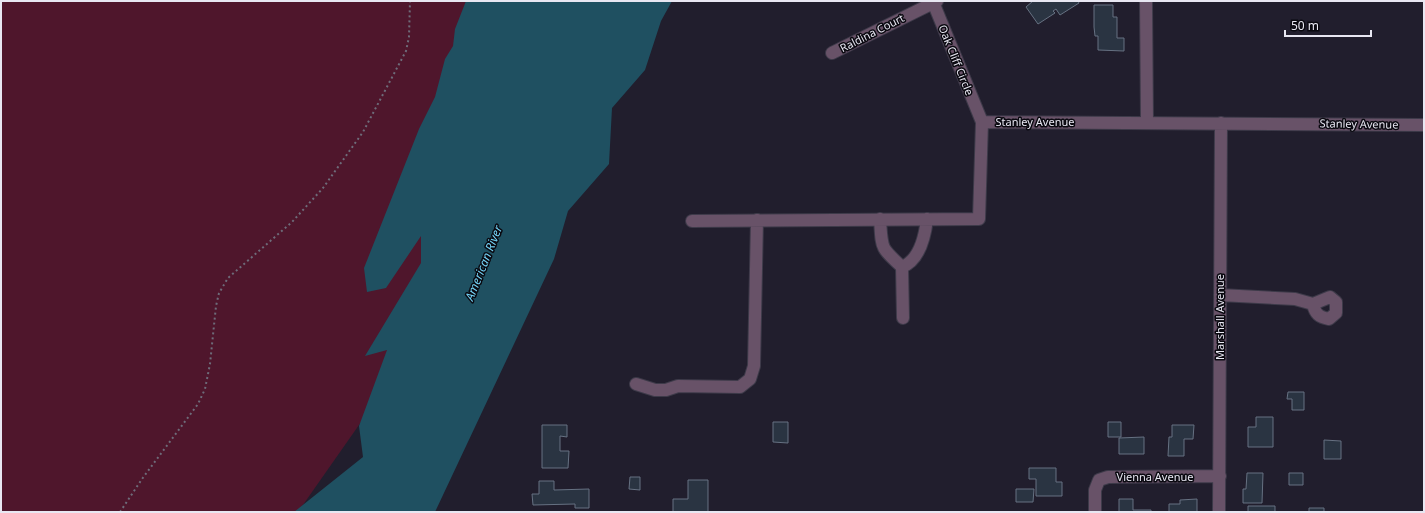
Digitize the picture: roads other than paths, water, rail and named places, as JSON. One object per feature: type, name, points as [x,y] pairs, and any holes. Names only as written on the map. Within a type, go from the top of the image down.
[{"type":"street","points":[[1146,1],[1147,122]]},
{"type":"street","name":"Raldina Court","points":[[832,53],[935,2]]},
{"type":"street","name":"Oak Cliff Circle","points":[[935,2],[982,122]]},
{"type":"street","name":"Stanley Avenue","points":[[692,221],[979,219],[982,122],[1424,125]]},
{"type":"street","name":"Marshall Avenue","points":[[1219,512],[1221,123]]},
{"type":"street","points":[[902,267],[912,260],[925,237],[927,219]]},
{"type":"street","points":[[636,384],[655,390],[666,390],[678,386],[740,387],[750,379],[754,366],[757,220]]},
{"type":"street","points":[[880,220],[882,243],[885,252],[902,267],[903,318]]},
{"type":"street","points":[[1220,295],[1295,299],[1313,304]]},
{"type":"street","name":"Vienna Avenue","points":[[1095,512],[1095,490],[1099,480],[1108,477],[1220,476]]},
{"type":"water","name":"American River","points":[[466,1],[672,1],[661,21],[645,70],[612,108],[609,164],[568,211],[554,259],[435,512],[294,512],[363,457],[359,426],[387,350],[365,356],[421,263],[421,236],[386,288],[367,292],[364,268],[419,129],[435,97],[445,59],[453,46],[455,29]]}]
